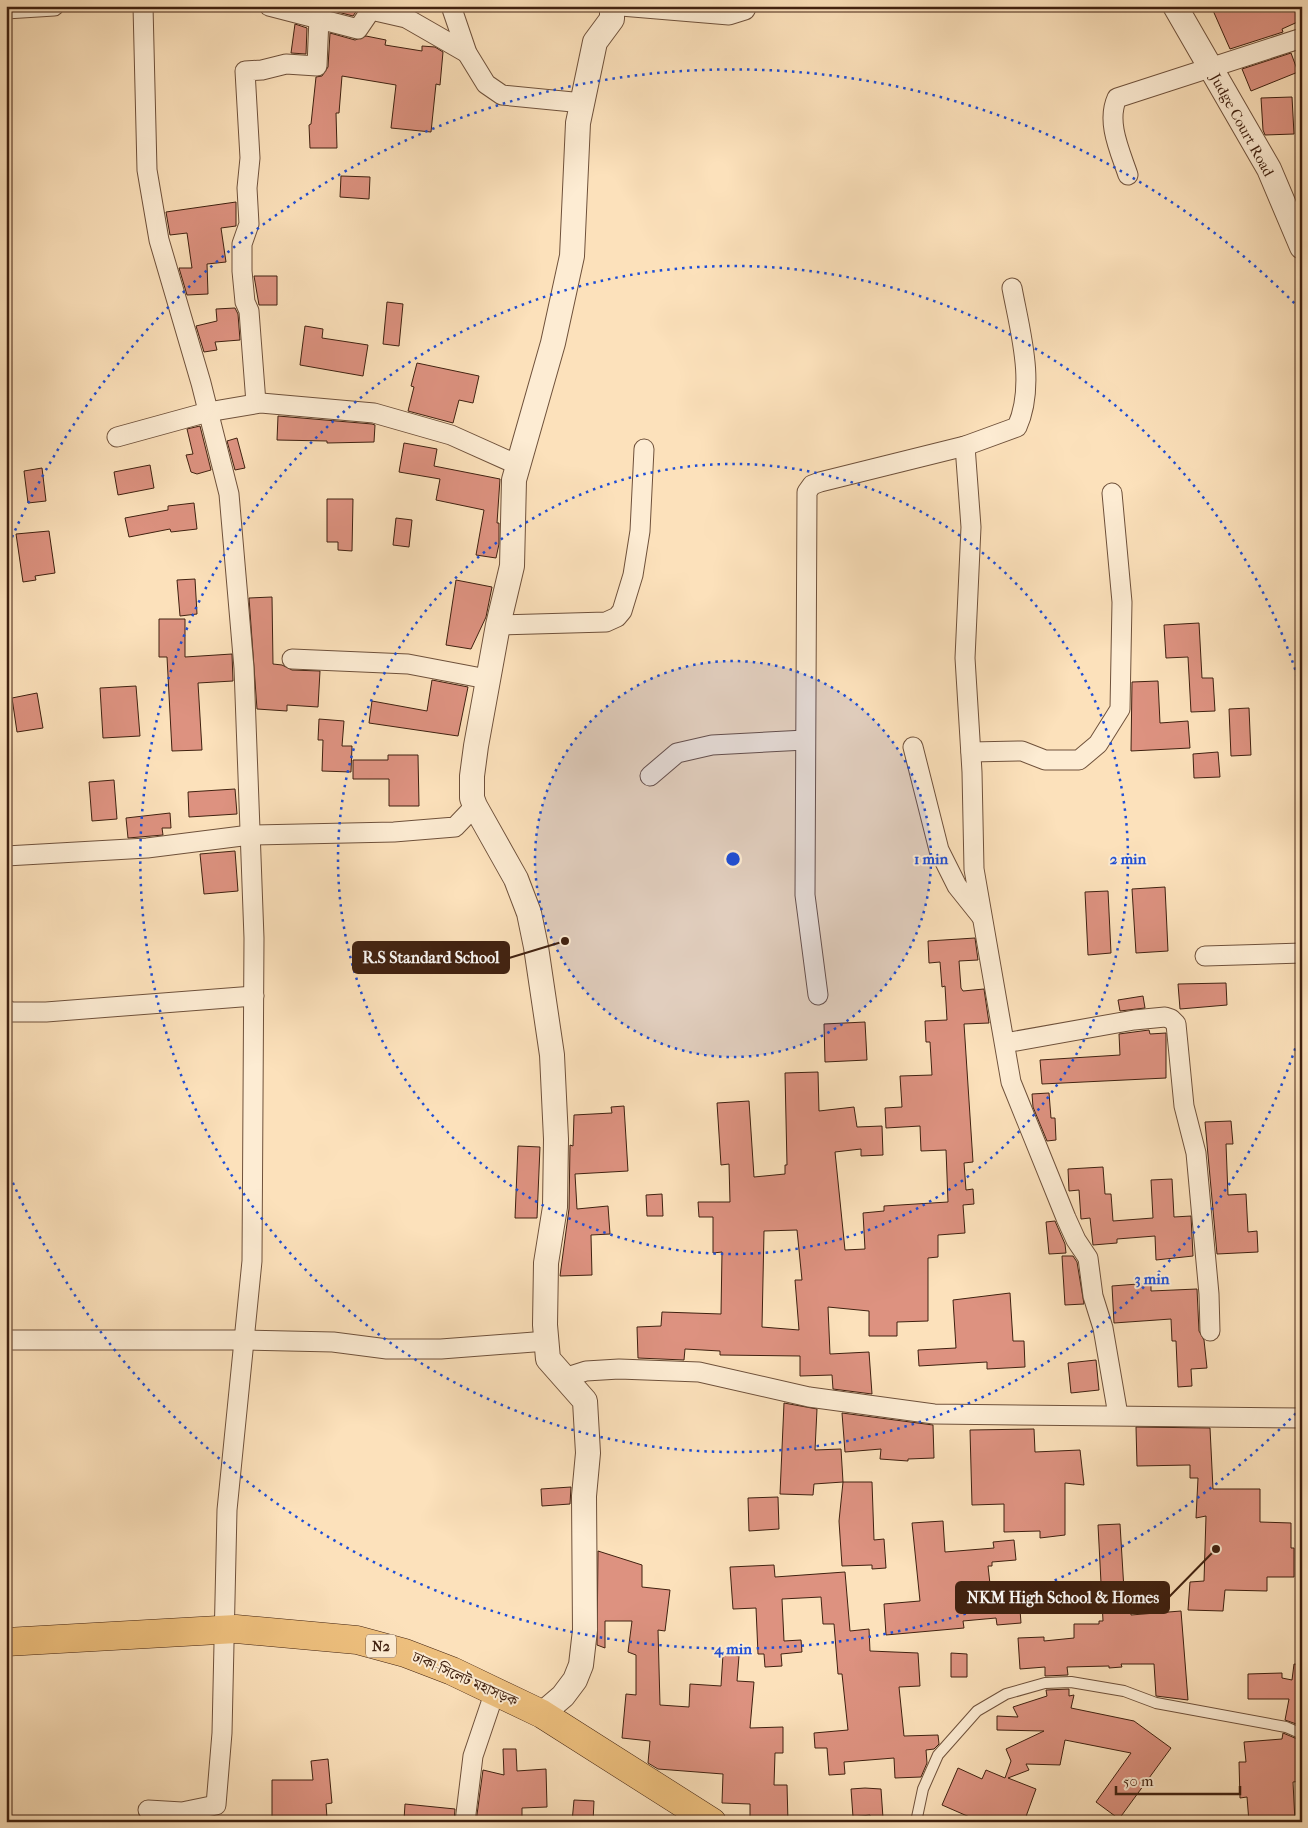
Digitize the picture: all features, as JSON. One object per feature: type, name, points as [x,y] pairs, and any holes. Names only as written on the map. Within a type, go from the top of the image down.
[{"type":"highway","name":"ঢাকা-সিলেট মহাসড়ক","points":[[6,1642],[224,1630],[357,1640],[405,1653],[452,1671],[542,1714],[712,1822]]},
{"type":"street","points":[[6,9],[54,6]]},
{"type":"street","points":[[143,6],[147,170],[159,240],[208,412],[229,494],[244,668],[254,996],[252,1261],[227,1510],[222,1733],[216,1805],[182,1812],[148,1810]]},
{"type":"street","points":[[269,6],[358,29],[371,10],[406,18],[467,53]]},
{"type":"street","points":[[451,6],[467,53],[486,84],[502,95],[583,103]]},
{"type":"street","points":[[542,1714],[563,1696],[575,1680],[581,1665],[585,1630],[584,1496],[588,1452],[586,1408],[585,1401],[548,1359],[546,1263],[554,1207],[556,1139],[552,1056],[544,992],[529,913],[516,879],[475,806],[472,776],[498,625],[512,566],[512,496],[518,465],[569,277],[572,256],[578,123],[595,42],[612,19],[612,6]]},
{"type":"street","points":[[621,6],[729,15],[746,10],[747,6]]},
{"type":"street","name":"Judge Court Road","points":[[1175,6],[1269,169],[1302,247]]},
{"type":"street","points":[[256,403],[249,311],[244,302],[242,271],[242,244],[250,224],[247,188],[250,158],[245,70],[262,70],[286,64],[317,66],[319,18]]},
{"type":"street","points":[[1128,175],[1113,126],[1112,109],[1117,98],[1302,38]]},
{"type":"street","points":[[818,995],[806,895],[807,492],[812,485],[820,482],[965,446],[1017,427],[1022,418],[1027,368],[1012,288]]},
{"type":"street","points":[[117,437],[208,412],[256,403],[374,412],[451,435],[518,465]]},
{"type":"street","points":[[965,446],[971,527],[965,658],[971,752],[974,870],[981,917],[1011,1082],[1066,1218],[1076,1240],[1088,1258],[1093,1296],[1103,1328],[1118,1415]]},
{"type":"street","points":[[498,625],[606,622],[617,617],[622,611],[633,575],[640,532],[644,449]]},
{"type":"street","points":[[971,752],[1022,751],[1046,760],[1079,760],[1098,744],[1120,709],[1122,602],[1112,493]]},
{"type":"street","points":[[292,659],[408,664],[488,680]]},
{"type":"street","points":[[650,776],[677,753],[712,745],[805,740]]},
{"type":"street","points":[[913,748],[939,850],[957,886],[981,917]]},
{"type":"street","points":[[6,856],[147,848],[250,835],[394,832],[455,827],[475,806]]},
{"type":"street","points":[[1205,956],[1302,953]]},
{"type":"street","points":[[6,1009],[10,1012],[46,1012],[254,996]]},
{"type":"street","points":[[1005,1043],[1134,1020],[1166,1017],[1176,1024],[1184,1106],[1196,1153],[1209,1294],[1210,1332]]},
{"type":"street","points":[[6,1340],[333,1342],[387,1349],[432,1350],[547,1341]]},
{"type":"street","points":[[564,1378],[586,1371],[619,1369],[699,1372],[809,1397],[934,1414],[1302,1418]]},
{"type":"street","points":[[465,1822],[473,1756],[495,1691]]},
{"type":"lane","points":[[916,1822],[923,1789],[938,1755],[976,1711],[1006,1694],[1044,1683],[1071,1682],[1124,1691],[1156,1703],[1286,1727],[1302,1734]]},
{"type":"building","points":[[331,6],[360,6],[353,16],[330,10]]},
{"type":"building","points":[[1211,6],[1302,6],[1302,20],[1282,29],[1283,32],[1230,49]]},
{"type":"building","points":[[295,24],[307,28],[306,54],[291,53]]},
{"type":"building","points":[[330,33],[355,40],[366,36],[386,40],[385,45],[422,51],[422,46],[435,47],[443,52],[440,85],[436,84],[431,132],[391,128],[396,85],[342,76],[339,113],[336,113],[337,148],[310,148],[309,125],[311,124],[316,77],[322,76],[328,67]]},
{"type":"building","points":[[1291,53],[1298,72],[1251,91],[1242,69]]},
{"type":"building","points":[[1292,97],[1294,134],[1265,135],[1261,98]]},
{"type":"building","points":[[341,176],[370,177],[369,199],[340,197]]},
{"type":"building","points":[[236,202],[236,226],[221,228],[226,262],[207,264],[208,294],[187,295],[179,268],[192,268],[187,233],[170,235],[166,212]]},
{"type":"building","points":[[254,276],[277,276],[277,305],[259,305]]},
{"type":"building","points":[[387,302],[403,304],[399,346],[383,344]]},
{"type":"building","points":[[235,308],[238,314],[240,340],[215,342],[217,350],[204,352],[196,326],[217,321],[216,309]]},
{"type":"building","points":[[305,326],[323,329],[322,338],[368,345],[363,376],[300,365]]},
{"type":"building","points":[[417,363],[479,376],[473,403],[459,400],[453,423],[408,411],[414,387],[411,386]]},
{"type":"building","points":[[278,416],[372,424],[375,425],[374,442],[327,443],[327,441],[277,440]]},
{"type":"building","points":[[200,426],[211,470],[197,474],[191,472],[186,455],[193,454],[187,429]]},
{"type":"building","points":[[237,438],[245,468],[235,470],[227,441]]},
{"type":"building","points":[[404,443],[437,449],[434,466],[500,479],[497,523],[499,523],[499,544],[496,558],[476,555],[484,510],[436,500],[440,479],[399,472]]},
{"type":"building","points":[[150,465],[154,488],[118,495],[114,472]]},
{"type":"building","points":[[42,468],[46,501],[28,503],[24,471]]},
{"type":"building","points":[[327,499],[353,499],[352,551],[338,550],[338,542],[327,542]]},
{"type":"building","points":[[194,503],[197,529],[171,532],[170,529],[129,537],[125,518],[168,510],[168,506]]},
{"type":"building","points":[[396,518],[412,520],[409,547],[393,545]]},
{"type":"building","points":[[49,531],[55,573],[35,576],[36,580],[23,582],[16,534]]},
{"type":"building","points":[[195,579],[197,614],[180,616],[177,580]]},
{"type":"building","points":[[456,580],[492,587],[486,617],[471,649],[446,645]]},
{"type":"building","points":[[272,597],[273,664],[282,665],[292,670],[320,671],[318,707],[287,705],[287,711],[257,709],[249,598]]},
{"type":"building","points":[[159,619],[185,619],[185,657],[232,654],[233,681],[198,683],[202,750],[172,751],[167,657],[159,657]]},
{"type":"building","points":[[1199,623],[1202,678],[1213,678],[1215,711],[1191,712],[1188,657],[1166,658],[1164,625]]},
{"type":"building","points":[[432,680],[468,687],[458,736],[369,723],[372,701],[427,711]]},
{"type":"building","points":[[1158,681],[1160,723],[1188,721],[1190,748],[1131,751],[1132,682]]},
{"type":"building","points":[[136,686],[140,736],[103,738],[100,688]]},
{"type":"building","points":[[37,693],[43,728],[17,732],[12,698]]},
{"type":"building","points":[[1249,708],[1251,755],[1231,756],[1229,709]]},
{"type":"building","points":[[319,719],[344,721],[342,746],[352,746],[351,772],[322,771],[323,740],[318,740]]},
{"type":"building","points":[[1218,752],[1220,777],[1194,778],[1193,754]]},
{"type":"building","points":[[388,755],[418,755],[419,806],[389,806],[389,779],[353,779],[353,760],[388,760]]},
{"type":"building","points":[[114,780],[117,819],[92,821],[89,782]]},
{"type":"building","points":[[235,789],[237,814],[189,817],[188,792]]},
{"type":"building","points":[[170,813],[171,828],[162,828],[163,835],[128,838],[126,818]]},
{"type":"building","points":[[235,851],[238,891],[204,894],[200,854]]},
{"type":"building","points":[[1165,887],[1168,951],[1136,953],[1132,889]]},
{"type":"building","points":[[1108,891],[1111,953],[1088,955],[1085,892]]},
{"type":"building","points":[[975,938],[978,960],[959,961],[961,988],[963,991],[984,989],[989,1023],[964,1024],[973,1162],[964,1163],[966,1190],[973,1189],[974,1204],[963,1205],[965,1233],[938,1235],[938,1257],[928,1258],[928,1321],[897,1322],[897,1336],[869,1336],[869,1311],[828,1307],[830,1354],[869,1352],[872,1394],[833,1389],[832,1375],[800,1376],[800,1356],[720,1355],[720,1351],[685,1349],[684,1360],[638,1358],[637,1327],[661,1326],[662,1312],[721,1314],[722,1252],[713,1253],[713,1217],[699,1217],[698,1202],[730,1202],[729,1164],[721,1165],[717,1103],[749,1101],[754,1177],[785,1174],[785,1165],[787,1165],[785,1073],[818,1072],[819,1111],[854,1107],[857,1127],[882,1126],[883,1155],[861,1156],[861,1149],[835,1152],[845,1250],[865,1249],[863,1213],[884,1211],[884,1206],[948,1202],[946,1150],[921,1151],[920,1126],[886,1128],[885,1108],[902,1107],[900,1076],[932,1075],[930,1042],[926,1042],[925,1021],[947,1020],[945,986],[942,987],[940,962],[929,963],[928,941]],"holes":[[[797,1230],[802,1280],[795,1280],[799,1330],[762,1327],[764,1231]]]},
{"type":"building","points":[[1226,983],[1227,1005],[1180,1009],[1178,984]]},
{"type":"building","points":[[1143,996],[1145,1008],[1120,1011],[1118,1000]]},
{"type":"building","points":[[865,1022],[867,1060],[825,1062],[824,1024]]},
{"type":"building","points":[[1149,1030],[1150,1034],[1166,1033],[1166,1078],[1042,1084],[1040,1060],[1120,1055],[1119,1034]]},
{"type":"building","points":[[1049,1093],[1051,1118],[1055,1118],[1056,1140],[1047,1141],[1033,1107],[1032,1094]]},
{"type":"building","points":[[624,1106],[628,1171],[575,1174],[577,1209],[608,1206],[610,1234],[591,1235],[592,1275],[560,1276],[569,1209],[570,1145],[573,1146],[574,1115],[612,1113],[611,1107]]},
{"type":"building","points":[[1231,1121],[1233,1144],[1226,1144],[1228,1195],[1246,1194],[1248,1232],[1257,1231],[1258,1252],[1217,1254],[1205,1122]]},
{"type":"building","points":[[518,1146],[540,1147],[537,1218],[515,1218]]},
{"type":"building","points":[[1103,1167],[1105,1194],[1111,1194],[1113,1221],[1153,1218],[1151,1180],[1172,1179],[1174,1217],[1191,1216],[1193,1256],[1156,1260],[1155,1236],[1117,1239],[1117,1243],[1093,1245],[1090,1218],[1081,1219],[1079,1190],[1069,1191],[1068,1169]]},
{"type":"building","points":[[662,1194],[663,1216],[647,1216],[646,1195]]},
{"type":"building","points":[[1055,1221],[1065,1244],[1066,1253],[1049,1254],[1046,1222]]},
{"type":"building","points":[[1062,1256],[1073,1256],[1077,1262],[1084,1304],[1065,1305]]},
{"type":"building","points":[[1151,1283],[1151,1291],[1197,1289],[1199,1331],[1204,1340],[1207,1368],[1191,1369],[1192,1386],[1178,1387],[1176,1341],[1172,1341],[1171,1319],[1114,1323],[1112,1286]]},
{"type":"building","points":[[1010,1293],[1013,1341],[1024,1341],[1025,1367],[987,1369],[987,1362],[919,1366],[918,1350],[956,1348],[953,1300]]},
{"type":"building","points":[[1096,1360],[1099,1390],[1071,1393],[1068,1363]]},
{"type":"building","points":[[784,1403],[817,1409],[815,1450],[841,1449],[843,1482],[814,1484],[813,1495],[780,1494]]},
{"type":"building","points":[[842,1413],[933,1425],[934,1458],[908,1459],[908,1461],[880,1459],[881,1449],[845,1452]]},
{"type":"building","points":[[1136,1427],[1210,1428],[1213,1489],[1260,1489],[1260,1522],[1291,1523],[1291,1548],[1294,1548],[1294,1577],[1267,1577],[1267,1591],[1225,1590],[1223,1611],[1188,1610],[1190,1582],[1204,1581],[1206,1516],[1196,1518],[1198,1478],[1190,1478],[1190,1465],[1137,1466]]},
{"type":"building","points":[[1034,1429],[1035,1452],[1080,1450],[1084,1485],[1065,1483],[1065,1535],[1040,1538],[1040,1531],[1004,1532],[1004,1504],[972,1505],[970,1430]]},
{"type":"building","points":[[843,1482],[872,1482],[874,1540],[884,1539],[886,1568],[872,1569],[872,1565],[842,1566],[839,1521]]},
{"type":"building","points":[[571,1487],[570,1504],[542,1506],[541,1489]]},
{"type":"building","points":[[778,1497],[779,1529],[749,1531],[748,1498]]},
{"type":"building","points":[[943,1521],[945,1552],[994,1548],[993,1542],[1014,1540],[1016,1560],[992,1562],[992,1566],[988,1566],[991,1593],[1012,1591],[1013,1598],[1019,1597],[1021,1623],[997,1625],[996,1618],[963,1621],[964,1628],[886,1635],[884,1604],[920,1601],[912,1523]]},
{"type":"building","points":[[1120,1524],[1124,1590],[1130,1590],[1131,1615],[1181,1611],[1188,1700],[1156,1696],[1154,1664],[1121,1664],[1122,1667],[1109,1668],[1109,1666],[1067,1667],[1068,1675],[1045,1676],[1045,1667],[1020,1669],[1018,1638],[1044,1637],[1044,1641],[1074,1638],[1074,1624],[1099,1624],[1099,1621],[1103,1621],[1098,1525]]},
{"type":"building","points":[[598,1551],[642,1565],[642,1587],[670,1590],[665,1631],[658,1630],[660,1705],[689,1707],[690,1684],[721,1686],[723,1654],[739,1656],[737,1681],[754,1682],[750,1728],[783,1727],[783,1753],[775,1753],[774,1785],[787,1785],[788,1822],[750,1822],[750,1804],[722,1803],[723,1774],[658,1769],[648,1763],[650,1741],[622,1738],[626,1694],[636,1695],[636,1655],[628,1652],[632,1621],[605,1621],[605,1648],[597,1645]]},
{"type":"building","points":[[774,1565],[775,1577],[845,1572],[850,1631],[869,1629],[870,1651],[918,1653],[920,1686],[899,1687],[904,1736],[938,1735],[939,1744],[934,1749],[926,1750],[927,1763],[921,1777],[895,1778],[894,1758],[844,1762],[845,1774],[829,1775],[827,1748],[815,1748],[814,1733],[848,1730],[842,1674],[838,1674],[834,1624],[823,1624],[821,1597],[782,1599],[784,1641],[801,1640],[802,1652],[781,1654],[782,1666],[765,1667],[764,1654],[758,1654],[756,1608],[733,1609],[730,1567]]},
{"type":"building","points":[[951,1653],[967,1654],[967,1677],[951,1677]]},
{"type":"building","points":[[1294,1664],[1302,1665],[1302,1726],[1285,1720],[1289,1699],[1248,1699],[1248,1674],[1282,1673],[1282,1678],[1292,1680]]},
{"type":"building","points":[[1069,1689],[1069,1696],[1074,1695],[1071,1708],[1134,1721],[1171,1748],[1119,1819],[1096,1802],[1131,1753],[1065,1740],[1060,1765],[1026,1764],[1029,1770],[1008,1778],[1036,1789],[1024,1822],[981,1822],[942,1805],[958,1768],[982,1779],[986,1770],[1005,1778],[1011,1761],[1006,1749],[1044,1731],[997,1730],[997,1716],[1018,1717],[1013,1707],[1047,1696],[1046,1690]]},
{"type":"building","points":[[1283,1733],[1302,1741],[1302,1781],[1293,1782],[1295,1822],[1249,1822],[1247,1797],[1240,1798],[1239,1762],[1246,1762],[1244,1742],[1282,1739]]},
{"type":"building","points":[[503,1749],[516,1749],[517,1771],[546,1769],[547,1807],[522,1808],[522,1822],[476,1822],[483,1770],[504,1775]]},
{"type":"building","points":[[328,1759],[332,1803],[326,1804],[327,1818],[316,1819],[316,1822],[272,1822],[272,1780],[313,1780],[311,1761]]},
{"type":"building","points":[[851,1789],[881,1789],[883,1818],[870,1819],[870,1815],[853,1817]]},
{"type":"building","points":[[574,1800],[594,1801],[593,1822],[572,1822]]},
{"type":"building","points":[[405,1804],[455,1809],[454,1822],[404,1820]]},
{"type":"place","name":"R.S Standard School","points":[[565,941]]},
{"type":"place","name":"NKM High School & Homes","points":[[1216,1549]]}]
